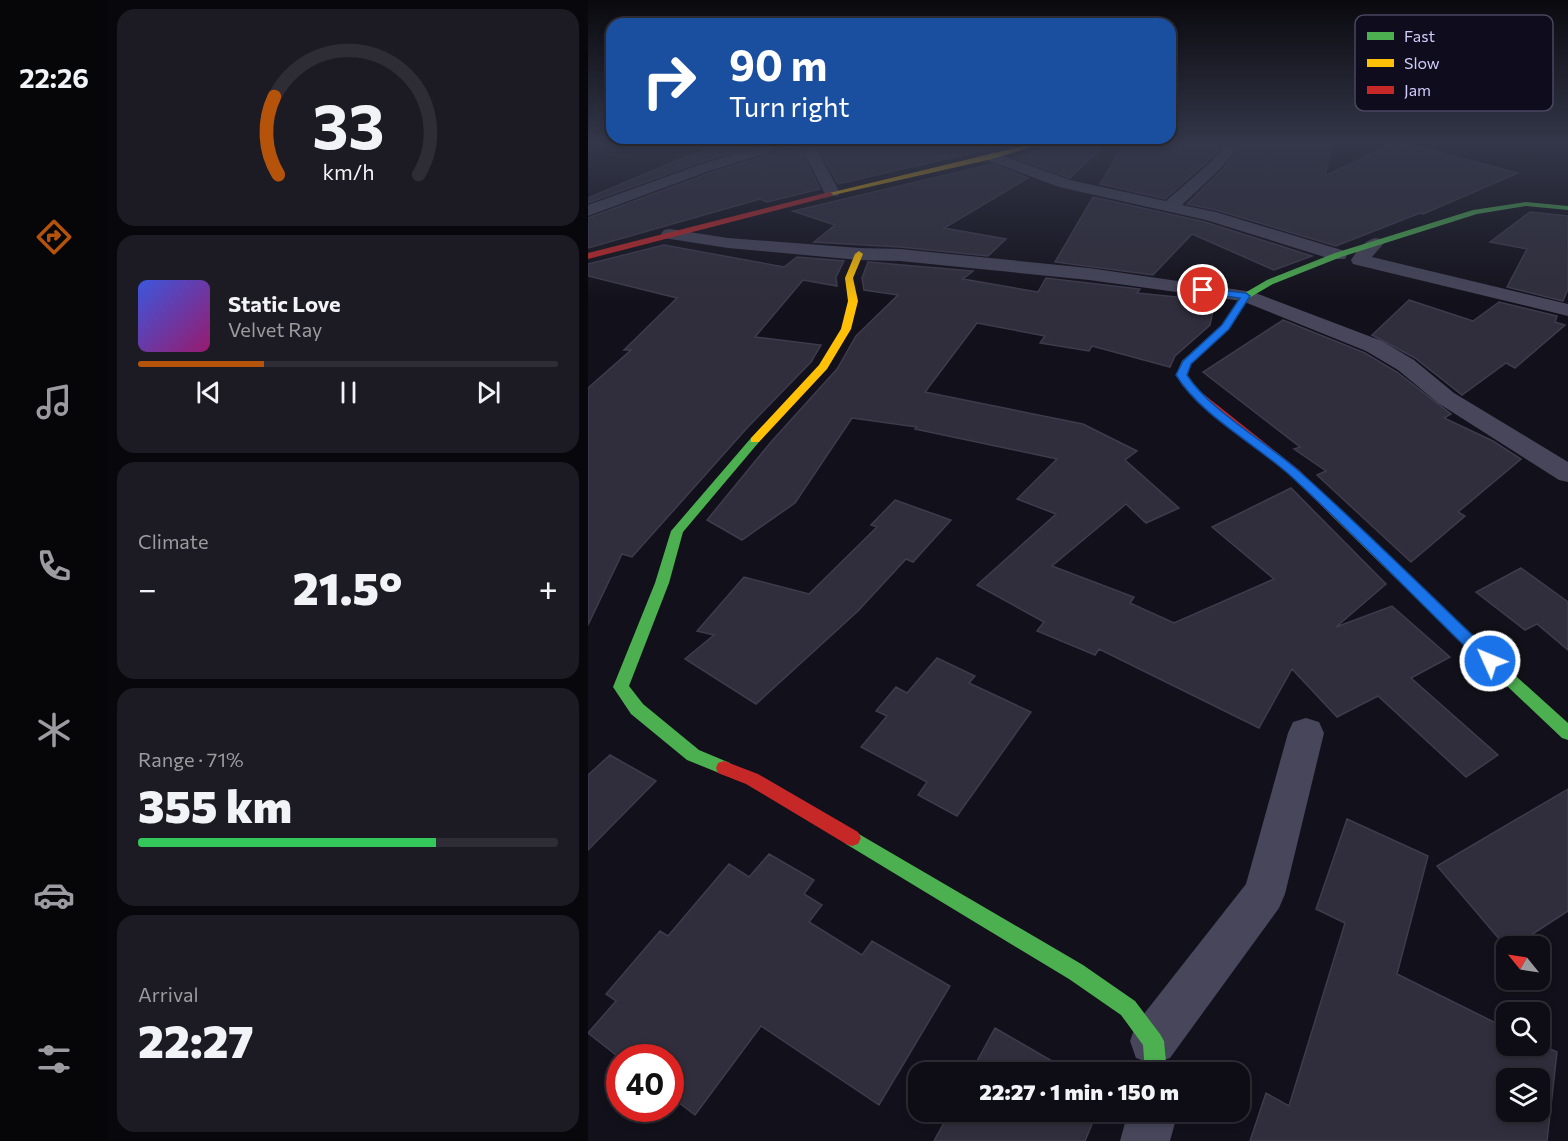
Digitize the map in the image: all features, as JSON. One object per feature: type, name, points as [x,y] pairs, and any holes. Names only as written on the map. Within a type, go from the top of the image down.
[{"type":"street","points":[[588,211],[625,197]]},
{"type":"street","points":[[588,256],[815,197]]},
{"type":"street","points":[[1129,197],[1171,206],[1338,255]]},
{"type":"street","points":[[1171,206],[1181,197]]},
{"type":"street","points":[[1568,208],[1545,204],[1511,205],[1476,212],[1338,255],[1270,282],[1246,296],[1225,327],[1186,363],[1181,375],[1187,384],[1214,409],[1295,473],[1534,704],[1568,734]]},
{"type":"street","points":[[670,234],[728,243],[859,254],[900,255],[1089,274],[1246,296],[1374,346],[1406,365],[1446,398],[1568,474]]},
{"type":"street","points":[[1375,243],[1360,260],[1568,310]]},
{"type":"street","points":[[859,254],[849,278],[853,301],[846,329],[823,367],[759,435],[677,531],[662,583],[621,687],[637,710],[693,754],[752,779],[1076,972],[1128,1008],[1155,1057],[1264,894],[1306,733]]},
{"type":"street","points":[[1145,1141],[1150,1122]]},
{"type":"building","points":[[590,197],[604,197],[588,203]]},
{"type":"building","points":[[644,197],[786,197],[767,202],[760,199],[588,248],[588,218]]},
{"type":"building","points":[[851,197],[996,197],[944,228],[1006,239],[988,256],[900,247],[814,242],[835,225],[793,211]]},
{"type":"building","points":[[1093,197],[1205,222],[1312,256],[1274,270],[1192,234],[1153,275],[1055,262]]},
{"type":"building","points":[[1194,197],[1462,197],[1336,246],[1216,210],[1187,204]]},
{"type":"building","points":[[1530,212],[1568,216],[1568,289],[1563,301],[1507,287],[1527,249],[1490,242]]},
{"type":"building","points":[[664,245],[784,267],[797,257],[844,261],[836,277],[837,286],[803,280],[755,337],[821,345],[811,362],[747,428],[632,557],[622,554],[588,625],[588,388],[631,350],[624,350],[677,298],[588,276],[588,264]]},
{"type":"building","points":[[868,262],[973,271],[963,279],[1038,292],[1046,278],[1140,289],[1137,293],[1215,301],[1210,325],[1175,356],[1170,367],[1092,346],[1089,351],[1040,343],[1045,336],[977,323],[925,392],[1083,424],[1137,451],[1125,460],[1179,508],[1146,523],[1126,504],[1052,566],[1134,597],[1130,603],[1174,623],[1274,579],[1212,527],[1291,488],[1386,584],[1336,627],[1392,606],[1450,657],[1411,678],[1498,755],[1466,777],[1378,696],[1337,717],[1292,669],[1259,728],[1099,649],[1095,655],[1037,631],[1044,622],[977,585],[1056,514],[1017,499],[1057,459],[915,429],[917,427],[852,418],[795,503],[742,540],[707,520],[771,442],[837,369],[856,336],[898,295],[864,290],[862,278]]},
{"type":"building","points":[[1409,300],[1473,321],[1499,302],[1557,316],[1555,322],[1565,325],[1515,368],[1506,363],[1462,395],[1415,358],[1372,335]]},
{"type":"building","points":[[1283,320],[1365,353],[1397,372],[1451,414],[1444,418],[1493,441],[1521,459],[1458,512],[1465,516],[1411,562],[1317,475],[1326,471],[1294,449],[1300,447],[1203,372]]},
{"type":"building","points":[[895,500],[951,520],[913,562],[906,559],[858,611],[756,704],[685,659],[714,635],[697,631],[744,577],[809,594],[877,527],[871,525]]},
{"type":"building","points":[[1521,568],[1568,602],[1568,650],[1537,624],[1525,630],[1476,592]]},
{"type":"building","points":[[937,658],[975,676],[969,683],[1031,712],[957,816],[918,795],[927,782],[861,747],[887,716],[876,711],[896,687],[907,693]]},
{"type":"building","points":[[610,755],[656,781],[588,850],[588,775]]},
{"type":"building","points":[[1568,789],[1568,911],[1529,936],[1497,936],[1437,866]]},
{"type":"building","points":[[1347,819],[1428,856],[1397,974],[1496,1023],[1496,1056],[1550,1056],[1550,1049],[1557,1052],[1550,1114],[1550,1068],[1496,1068],[1496,1122],[1549,1122],[1547,1141],[1250,1141],[1266,1093],[1289,1106],[1345,923],[1316,909]]},
{"type":"building","points":[[769,854],[814,880],[804,894],[822,905],[809,922],[862,955],[872,941],[950,986],[879,1105],[761,1026],[695,1115],[684,1107],[684,1044],[606,1044],[606,1047],[588,1033],[616,1001],[606,994],[660,931],[668,936],[729,864],[749,877]]},
{"type":"building","points":[[995,1028],[1054,1062],[976,1062]]},
{"type":"building","points":[[944,1122],[1093,1122],[1085,1141],[934,1141]]},
{"type":"traffic: fast","points":[[1187,384],[1181,375],[1186,363],[1225,327],[1246,296],[1270,282],[1338,255],[1476,212],[1526,204],[1568,208]]},
{"type":"traffic: fast","points":[[724,768],[693,755],[637,709],[621,687],[662,583],[677,531],[755,440]]},
{"type":"traffic: fast","points":[[1492,663],[1568,733]]},
{"type":"traffic: fast","points":[[852,838],[1076,972],[1128,1008],[1153,1041],[1155,1062]]},
{"type":"traffic: slow","points":[[755,440],[823,367],[846,329],[853,301],[849,278],[859,254]]},
{"type":"traffic: slow","points":[[1334,511],[1492,663]]},
{"type":"traffic: jam","points":[[588,256],[816,197]]},
{"type":"traffic: jam","points":[[1187,384],[1214,409],[1295,473],[1334,511]]},
{"type":"traffic: jam","points":[[724,768],[752,779],[852,838]]},
{"type":"route","points":[[1203,290],[1246,296],[1225,327],[1186,363],[1181,375],[1187,384],[1214,409],[1295,473],[1490,661]]}]
